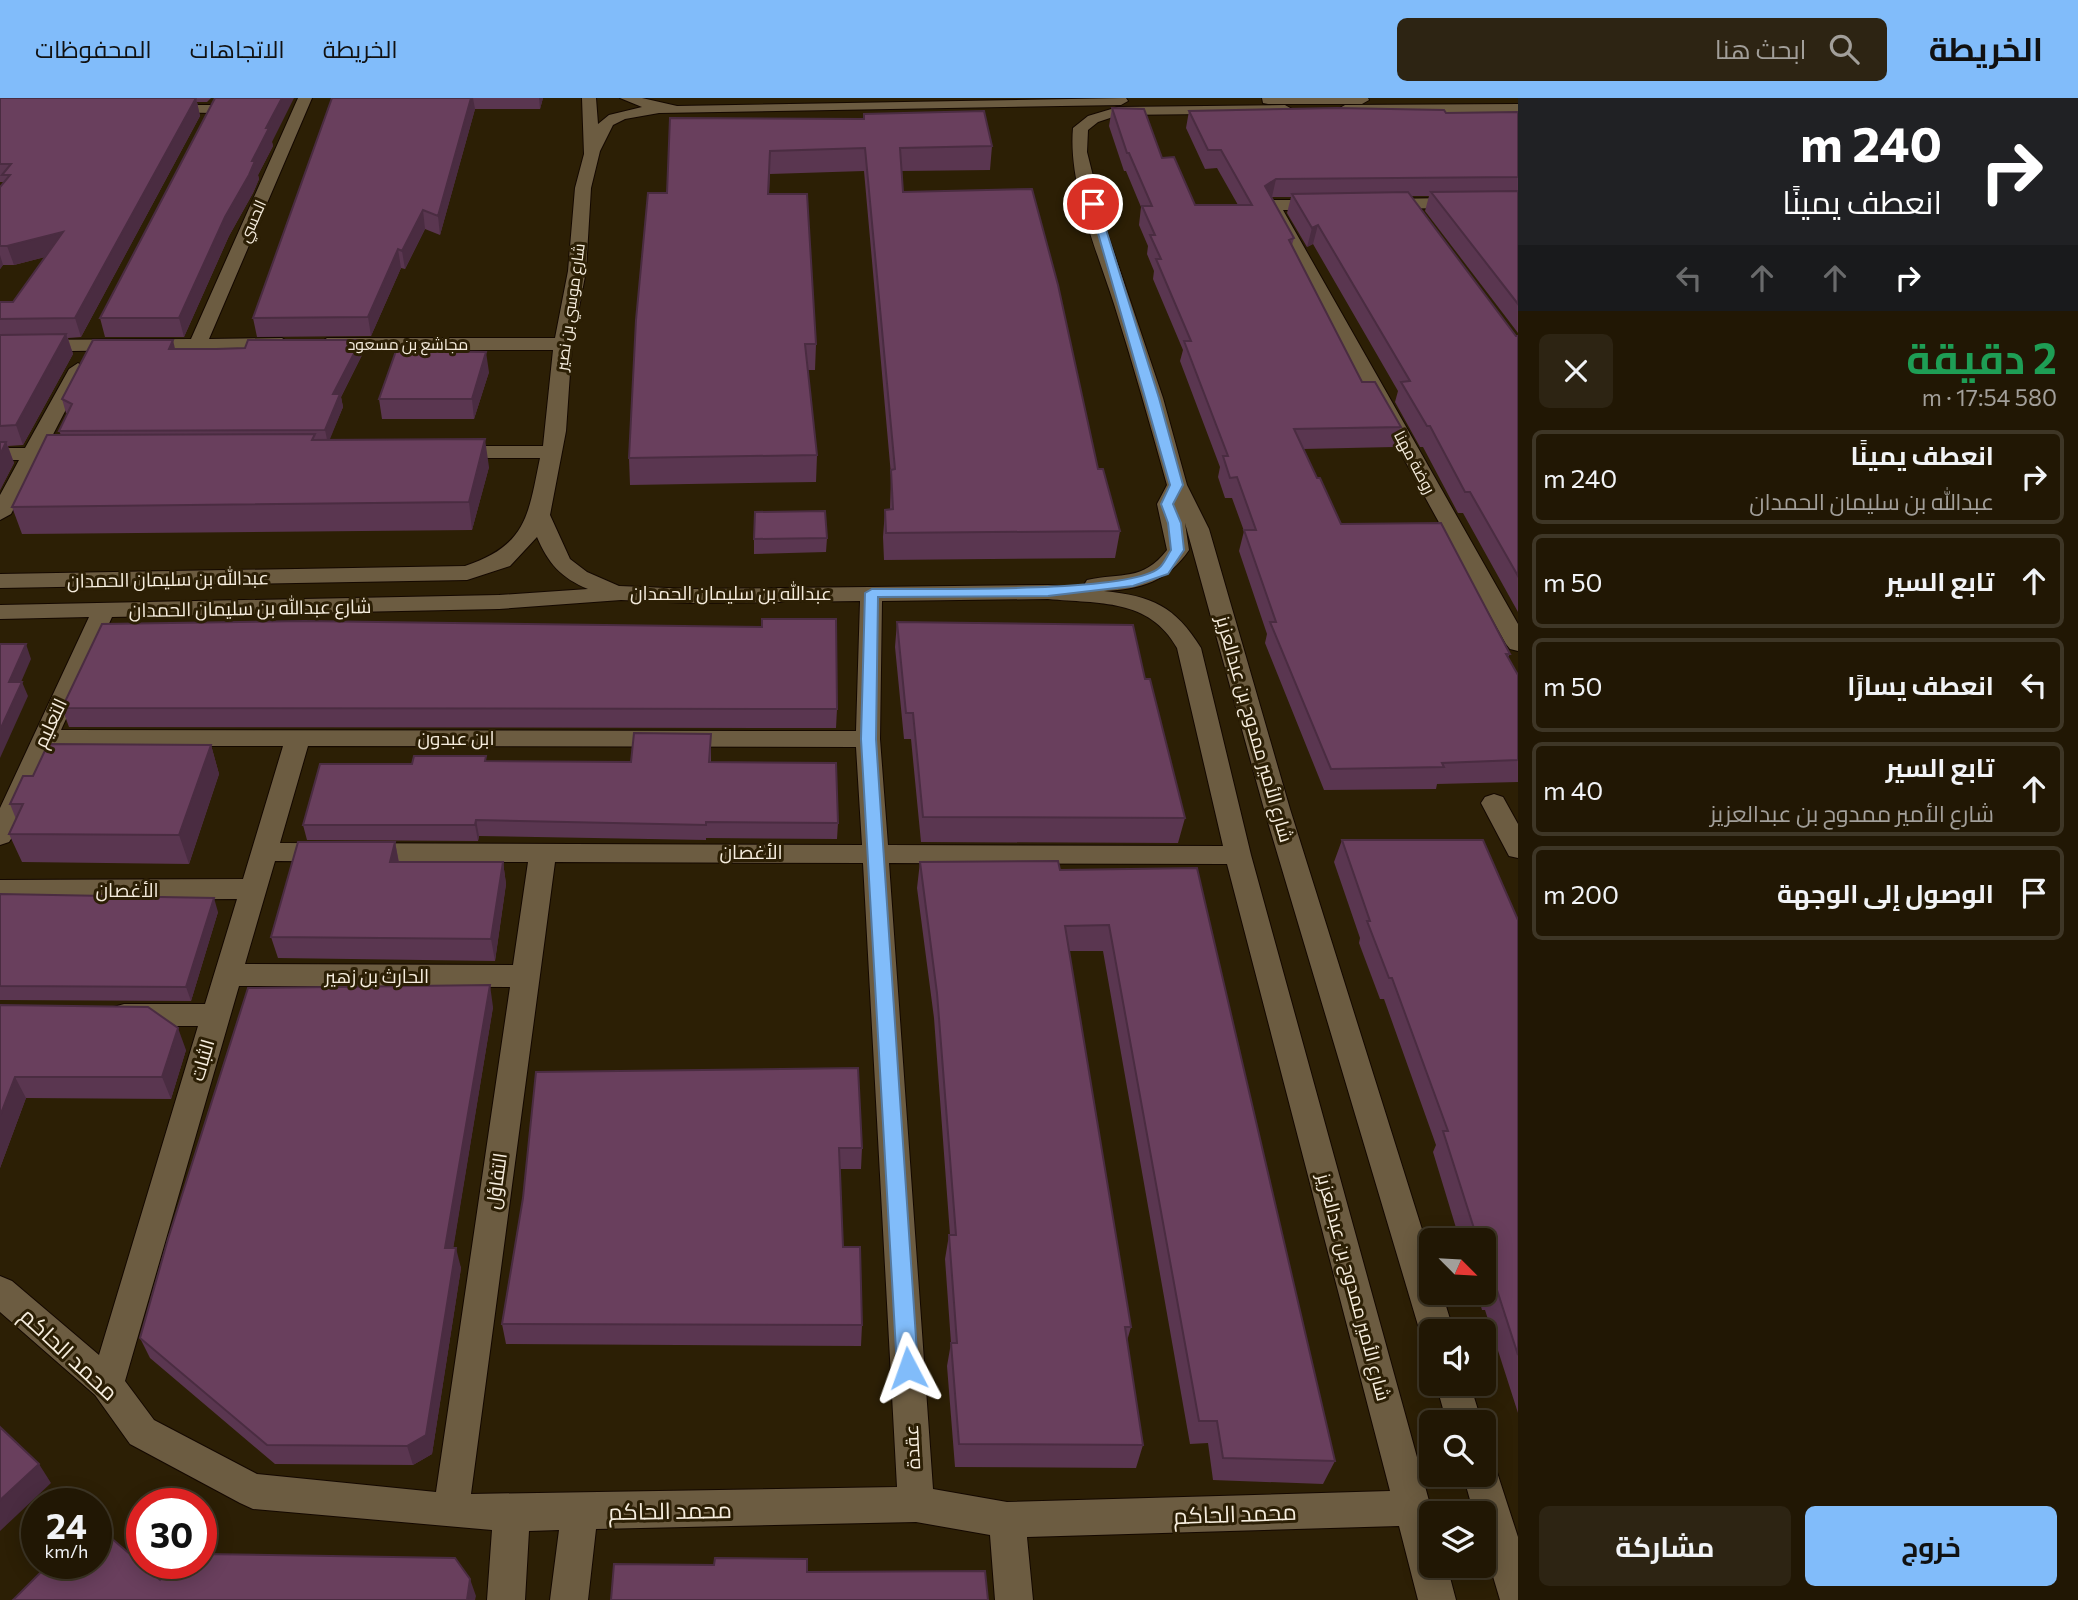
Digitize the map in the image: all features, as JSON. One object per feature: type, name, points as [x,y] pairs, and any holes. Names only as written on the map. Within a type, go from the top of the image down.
[{"type":"street","name":"شارع موسي بن نصير","points":[[539,514],[551,452],[563,344],[576,271],[583,188],[592,155],[589,98]]},
{"type":"street","points":[[627,98],[662,109]]},
{"type":"street","points":[[951,105],[1002,102],[1518,98]]},
{"type":"street","name":"الحسي","points":[[198,344],[309,100]]},
{"type":"street","points":[[592,155],[598,130],[608,122],[632,113],[662,109],[951,105],[1018,107],[1070,130],[1118,111],[1518,108]]},
{"type":"street","points":[[146,109],[213,110]]},
{"type":"street","name":"شارع الأمير ممدوح بن عبدالعزيز","points":[[1070,130],[1153,398],[1177,485],[1198,529],[1278,808],[1433,1319]]},
{"type":"street","points":[[1368,204],[1518,202]]},
{"type":"street","name":"روضة مهنا","points":[[1340,204],[1272,205],[1518,644]]},
{"type":"street","points":[[1409,204],[1425,225]]},
{"type":"street","points":[[0,514],[94,339]]},
{"type":"street","name":"مجاشع بن مسعود","points":[[0,346],[94,339],[198,344],[563,344]]},
{"type":"street","points":[[439,452],[551,452]]},
{"type":"street","points":[[0,454],[90,454]]},
{"type":"street","points":[[1048,592],[1133,582],[1163,572],[1178,550],[1174,523],[1167,504],[1177,485]]},
{"type":"street","points":[[539,514],[561,566],[580,579],[621,593]]},
{"type":"street","name":"عبدالله بن سليمان الحمدان","points":[[0,581],[467,573],[502,561],[531,531],[539,514]]},
{"type":"street","name":"شارع الأمير ممدوح بن عبدالعزيز","points":[[1048,592],[1125,600],[1150,607],[1176,626],[1189,648],[1238,855],[1437,1600]]},
{"type":"street","name":"عبدالله بن سليمان الحمدان","points":[[499,602],[621,593],[691,596],[1048,592]]},
{"type":"street","name":"عقدة","points":[[872,593],[868,739],[916,1504]]},
{"type":"street","name":"شارع عبدالله بن سليمان الحمدان","points":[[0,612],[499,602]]},
{"type":"street","name":"التعليم","points":[[0,836],[103,612]]},
{"type":"street","name":"الثبات","points":[[107,1384],[298,737]]},
{"type":"street","name":"ابن عبدون","points":[[43,738],[868,739]]},
{"type":"street","points":[[1494,803],[1518,849]]},
{"type":"street","name":"الأغصان","points":[[265,852],[1238,855]]},
{"type":"street","name":"التفاؤل","points":[[451,1511],[543,852]]},
{"type":"street","name":"الأغصان","points":[[0,890],[254,889]]},
{"type":"street","name":"الحارث بن زهير","points":[[229,975],[524,976]]},
{"type":"street","points":[[94,1014],[216,1015]]},
{"type":"street","name":"محمد الحاكم","points":[[0,1291],[107,1384],[142,1432],[253,1491],[451,1511],[512,1513],[916,1504],[1007,1520],[1413,1508]]},
{"type":"street","points":[[1484,1487],[1518,1598]]},
{"type":"street","points":[[506,1600],[512,1513]]},
{"type":"street","points":[[569,1600],[580,1513]]},
{"type":"street","points":[[1007,1520],[1014,1600]]},
{"type":"building","points":[[0,98],[196,98],[75,318],[0,319],[0,302],[13,302],[63,232],[0,246],[0,187],[10,175],[2,175],[11,164],[0,164]]},
{"type":"building","points":[[215,98],[282,98],[266,128],[269,128],[252,161],[255,161],[249,175],[225,217],[179,318],[100,318]]},
{"type":"building","points":[[332,98],[471,98],[438,216],[423,210],[402,251],[398,249],[368,317],[253,318]]},
{"type":"building","points":[[1112,108],[1144,109],[1162,158],[1174,157],[1195,205],[1252,205],[1221,150],[1208,150],[1189,111],[1337,108],[1444,110],[1446,113],[1518,112],[1518,177],[1276,179],[1265,186],[1294,238],[1289,240],[1362,382],[1375,382],[1401,427],[1294,429],[1341,524],[1441,523],[1510,654],[1506,654],[1518,675],[1518,760],[1442,763],[1444,767],[1331,769],[1270,622],[1276,622],[1244,530],[1256,530],[1237,477],[1230,478],[1223,456],[1228,456],[1184,341],[1191,341],[1156,259],[1161,259],[1150,235],[1155,235],[1142,206],[1152,206],[1127,153]]},
{"type":"building","points":[[984,111],[992,146],[900,148],[903,192],[1032,189],[1058,285],[1098,469],[1103,469],[1120,531],[886,533],[885,510],[893,509],[891,470],[895,469],[865,148],[770,151],[768,194],[807,194],[816,344],[805,344],[817,455],[629,458],[636,320],[648,193],[667,193],[670,118],[864,119],[864,114]]},
{"type":"building","points":[[1518,191],[1518,304],[1431,192]]},
{"type":"building","points":[[1408,192],[1518,336],[1518,576],[1470,492],[1465,492],[1430,426],[1427,426],[1401,382],[1410,381],[1318,225],[1312,228],[1292,194]]},
{"type":"building","points":[[66,334],[16,425],[0,426],[0,335]]},
{"type":"building","points":[[93,340],[173,340],[169,349],[216,349],[245,348],[248,340],[361,340],[333,394],[340,394],[325,430],[59,431],[72,404],[62,399]]},
{"type":"building","points":[[396,351],[486,352],[472,399],[379,399]]},
{"type":"building","points":[[315,434],[312,440],[485,439],[469,502],[12,507],[47,435]]},
{"type":"building","points":[[0,442],[6,442],[0,455]]},
{"type":"building","points":[[825,511],[827,538],[754,539],[755,512]]},
{"type":"building","points":[[762,619],[836,619],[837,709],[62,708],[102,624],[304,621],[762,627]]},
{"type":"building","points":[[897,622],[1133,625],[1145,679],[1150,679],[1185,818],[923,817],[913,713],[906,713]]},
{"type":"building","points":[[0,644],[26,644],[9,682],[22,682],[0,730]]},
{"type":"building","points":[[634,733],[711,734],[709,762],[836,763],[838,823],[706,822],[706,825],[476,820],[475,825],[303,825],[320,764],[412,764],[414,756],[486,756],[485,761],[631,762]]},
{"type":"building","points":[[48,744],[211,745],[179,835],[9,834],[23,804],[10,804],[23,776],[33,776]]},
{"type":"building","points":[[1342,840],[1483,840],[1518,920],[1518,1355],[1496,1290],[1496,1228],[1474,1228],[1443,1131],[1448,1131],[1392,978],[1389,978],[1367,921],[1370,921]]},
{"type":"building","points":[[298,842],[395,842],[390,862],[503,862],[491,939],[271,937]]},
{"type":"building","points":[[1058,861],[1060,870],[1197,868],[1335,1461],[1223,1458],[1217,1421],[1199,1421],[1109,925],[1065,926],[1131,1327],[1125,1327],[1143,1445],[959,1444],[951,1343],[957,1343],[949,1235],[956,1235],[937,993],[920,862]]},
{"type":"building","points":[[0,894],[214,898],[186,987],[0,986]]},
{"type":"building","points":[[490,985],[445,1248],[456,1248],[426,1435],[407,1446],[267,1445],[140,1338],[168,1239],[248,988]]},
{"type":"building","points":[[0,1005],[148,1007],[178,1028],[162,1077],[15,1077],[0,1116]]},
{"type":"building","points":[[858,1068],[862,1148],[839,1148],[843,1247],[860,1247],[862,1325],[502,1324],[523,1198],[536,1072]]},
{"type":"building","points":[[0,1427],[39,1464],[0,1500]]},
{"type":"building","points":[[112,1539],[126,1551],[126,1579],[217,1579],[217,1554],[455,1558],[470,1579],[467,1600],[13,1600],[34,1579],[112,1579]]},
{"type":"building","points":[[715,1558],[807,1559],[807,1572],[985,1571],[988,1600],[611,1600],[614,1564],[714,1565]]},
{"type":"route","points":[[908,1368],[868,739],[872,593],[1048,592],[1133,582],[1163,572],[1178,550],[1174,523],[1167,504],[1177,485],[1093,204]]}]
